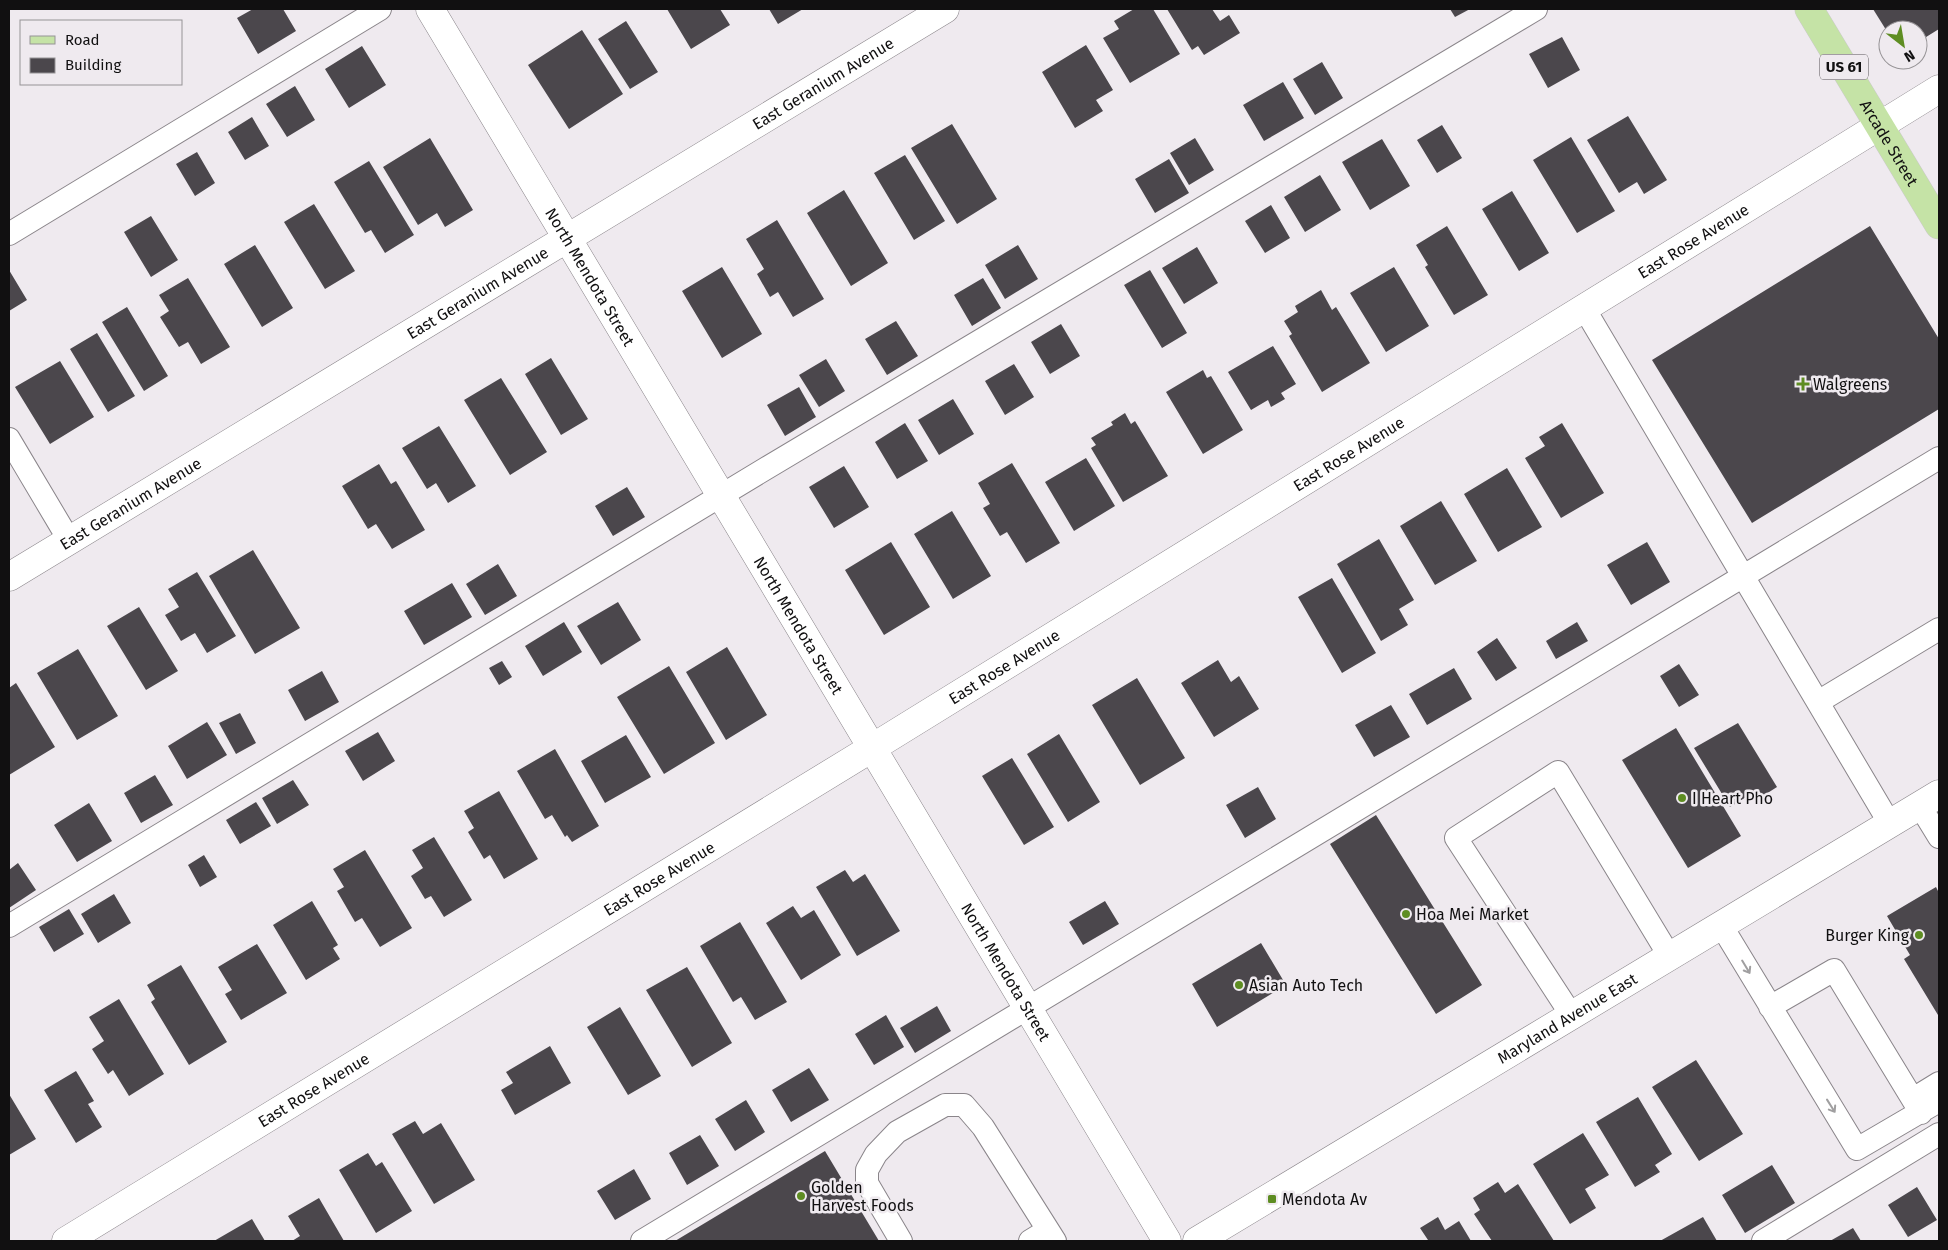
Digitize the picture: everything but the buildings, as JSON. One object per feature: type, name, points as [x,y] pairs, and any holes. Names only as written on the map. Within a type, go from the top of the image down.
[{"type":"main road","name":"Arcade Street","points":[[1809,9],[1939,225]]},
{"type":"street","name":"North Mendota Street","points":[[430,9],[1167,1241]]},
{"type":"street","name":"East Geranium Avenue","points":[[9,577],[945,9]]},
{"type":"street","name":"East Rose Avenue","points":[[66,1241],[872,748],[1939,89]]},
{"type":"street","name":"Maryland Avenue East","points":[[1197,1241],[1930,800]]},
{"type":"lane","points":[[9,234],[380,9]]},
{"type":"lane","points":[[9,926],[722,495],[1536,9]]},
{"type":"lane","points":[[1584,308],[1890,824]]},
{"type":"lane","points":[[9,439],[69,540]]},
{"type":"lane","points":[[642,1241],[1939,458]]},
{"type":"lane","points":[[1818,702],[1939,630]]},
{"type":"lane","points":[[1572,1016],[1456,838],[1558,772],[1670,957]]},
{"type":"lane","points":[[1930,800],[1939,837]]},
{"type":"lane","points":[[1721,925],[1857,1149],[1924,1105],[1939,1083]]},
{"type":"lane","points":[[1770,1007],[1834,970],[1924,1105]]},
{"type":"lane","points":[[900,1241],[867,1183],[867,1170],[876,1154],[898,1132],[945,1105],[964,1104],[983,1127],[1045,1238]]},
{"type":"lane","points":[[1763,1241],[1939,1134]]},
{"type":"place","name":"Walgreens","points":[[1803,384]]},
{"type":"place","name":"I Heart Pho","points":[[1682,798]]},
{"type":"place","name":"Hoa Mei Market","points":[[1406,914]]},
{"type":"place","name":"Burger King","points":[[1919,935]]},
{"type":"place","name":"Asian Auto Tech","points":[[1239,985]]},
{"type":"place","name":"Golden Harvest Foods","points":[[801,1196]]},
{"type":"place","name":"Mendota Av","points":[[1272,1199]]}]
